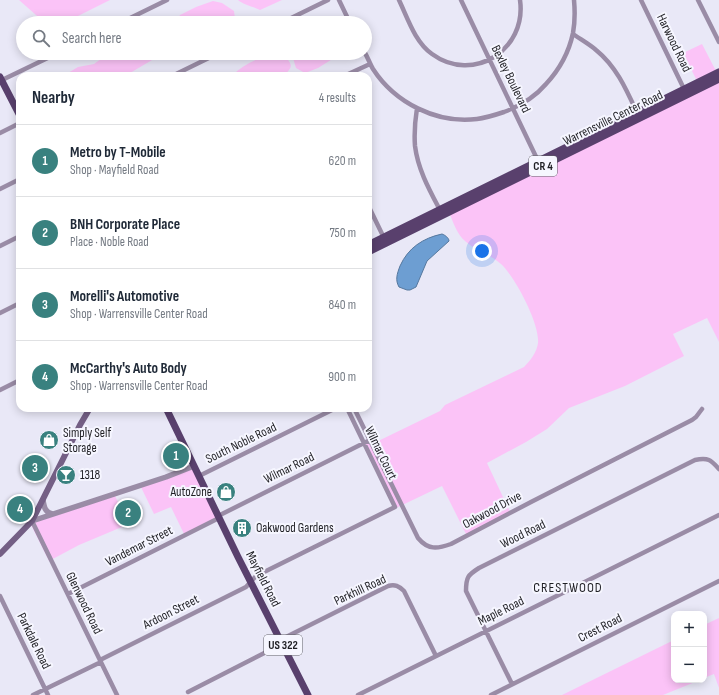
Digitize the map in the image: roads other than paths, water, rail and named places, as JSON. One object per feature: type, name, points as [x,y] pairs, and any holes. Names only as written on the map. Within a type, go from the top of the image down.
[{"type":"main road","name":"Warrensville Center Road","points":[[686,92],[719,72]]},
{"type":"main road","name":"Warrensville Center Road","points":[[372,249],[385,240],[638,115],[686,92],[719,79]]},
{"type":"main road","points":[[1,80],[16,108]]},
{"type":"main road","name":"Warrensville Center Road","points":[[372,244],[385,240]]},
{"type":"main road","points":[[0,554],[32,521],[88,412]]},
{"type":"main road","name":"Mayfield Road","points":[[168,412],[308,695]]},
{"type":"street","points":[[134,16],[167,0]]},
{"type":"street","points":[[295,16],[328,0]]},
{"type":"street","points":[[339,0],[347,16]]},
{"type":"street","points":[[399,0],[422,45],[432,54],[445,61],[462,65],[475,64],[489,60],[504,49],[515,35],[520,19],[520,0]]},
{"type":"street","name":"Bexley Boulevard","points":[[461,0],[540,164]]},
{"type":"street","points":[[368,60],[385,84],[410,105],[428,113],[462,120],[488,117],[513,108],[528,100],[553,76],[562,62],[573,34],[575,16],[574,0]]},
{"type":"street","name":"Harwood Road","points":[[642,0],[686,92]]},
{"type":"street","points":[[698,0],[719,42]]},
{"type":"street","points":[[573,34],[595,49],[606,59],[621,79],[638,115]]},
{"type":"street","points":[[18,72],[43,60]]},
{"type":"street","points":[[180,72],[205,60]]},
{"type":"street","points":[[353,72],[370,64]]},
{"type":"street","points":[[1,80],[16,73]]},
{"type":"street","points":[[417,108],[415,134],[417,154],[423,174],[441,212]]},
{"type":"street","points":[[0,133],[16,125]]},
{"type":"street","points":[[0,189],[16,181]]},
{"type":"street","points":[[372,213],[385,240]]},
{"type":"street","points":[[0,246],[16,238]]},
{"type":"street","points":[[0,312],[16,305]]},
{"type":"street","points":[[0,390],[16,382]]},
{"type":"street","name":"Oakwood Drive","points":[[356,412],[418,538],[426,546],[438,548],[451,544],[692,420],[702,410]]},
{"type":"street","name":"South Noble Road","points":[[199,476],[328,412]]},
{"type":"street","name":"Wilmar Court","points":[[349,412],[395,507]]},
{"type":"street","name":"Wilmar Road","points":[[219,517],[370,440]]},
{"type":"street","name":"Wood Road","points":[[512,684],[466,591],[466,582],[469,574],[695,460],[704,458],[712,461],[719,469]]},
{"type":"street","points":[[32,521],[166,477],[194,466]]},
{"type":"street","points":[[43,500],[45,510],[52,514]]},
{"type":"street","name":"Ardoon Street","points":[[33,695],[246,587],[256,576],[395,507]]},
{"type":"street","name":"Maple Road","points":[[358,695],[719,515]]},
{"type":"street","name":"Vandemar Street","points":[[68,594],[219,517]]},
{"type":"street","name":"Glenwood Road","points":[[32,521],[117,695]]},
{"type":"street","name":"Crest Road","points":[[491,695],[719,581]]},
{"type":"street","name":"Parkhill Road","points":[[281,642],[388,586],[397,585],[404,591],[436,656]]},
{"type":"street","name":"Parkdale Road","points":[[0,596],[48,695]]},
{"type":"street","points":[[188,692],[281,642]]},
{"type":"water","points":[[442,234],[447,237],[449,241],[427,261],[416,287],[407,290],[399,287],[397,282],[397,274],[407,254],[422,241]]},
{"type":"place","name":"Simply Self Storage","points":[[49,440]]},
{"type":"place","name":"Metro by T-Mobile","points":[[176,456]]},
{"type":"place","name":"Morelli's Automotive","points":[[35,468]]},
{"type":"place","name":"1318","points":[[66,475]]},
{"type":"place","name":"AutoZone","points":[[226,492]]},
{"type":"place","name":"McCarthy's Auto Body","points":[[20,509]]},
{"type":"place","name":"BNH Corporate Place","points":[[128,513]]},
{"type":"place","name":"Oakwood Gardens","points":[[242,528]]},
{"type":"district","name":"CRESTWOOD","points":[[568,587]]}]
